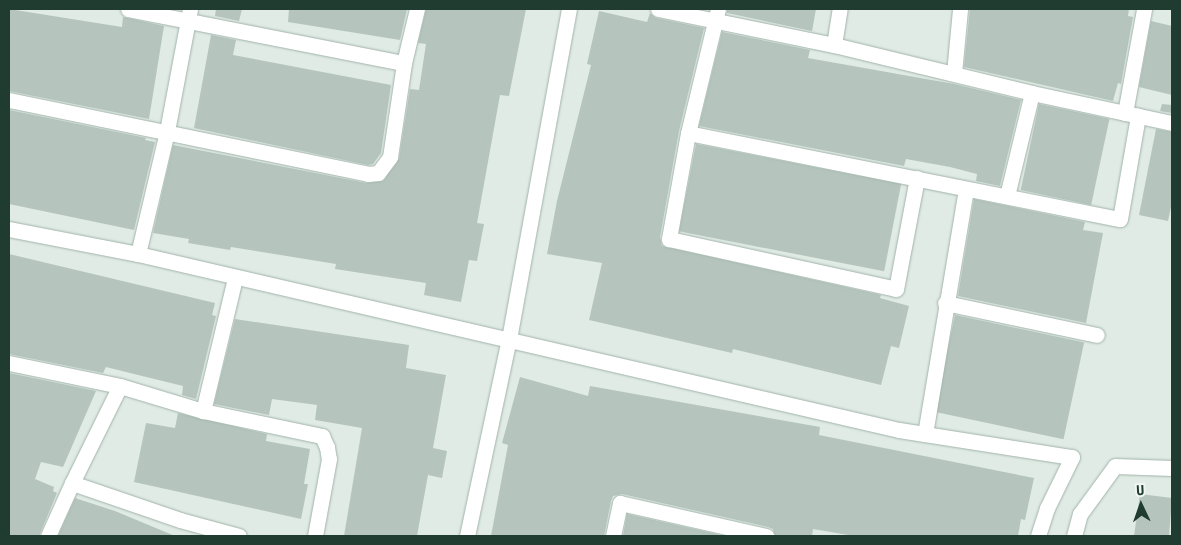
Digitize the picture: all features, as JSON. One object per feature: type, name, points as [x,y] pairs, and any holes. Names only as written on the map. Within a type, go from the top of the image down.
[{"type":"street","points":[[128,9],[189,14],[404,63]]},
{"type":"street","points":[[9,100],[167,131],[368,174],[378,173],[390,156],[404,63],[416,9]]},
{"type":"street","points":[[467,536],[509,339],[569,9]]},
{"type":"street","points":[[658,9],[717,15],[1032,93],[1172,123]]},
{"type":"street","points":[[834,45],[840,9]]},
{"type":"street","points":[[954,73],[960,9]]},
{"type":"street","points":[[688,133],[1120,219],[1144,9]]},
{"type":"street","points":[[138,254],[167,131],[189,14]]},
{"type":"street","points":[[717,15],[688,133],[669,238],[896,289],[917,178]]},
{"type":"street","points":[[1007,196],[1032,93]]},
{"type":"street","points":[[925,434],[945,303],[966,188]]},
{"type":"street","points":[[9,229],[138,254],[235,278],[925,434],[1072,458],[1047,508],[1038,536]]},
{"type":"street","points":[[203,411],[235,278]]},
{"type":"street","points":[[945,303],[1096,334]]},
{"type":"street","points":[[9,363],[120,386],[203,411],[322,436],[327,446],[329,459],[316,536]]},
{"type":"street","points":[[48,536],[72,482],[120,386]]},
{"type":"street","points":[[1074,536],[1080,514],[1115,466],[1172,468]]},
{"type":"street","points":[[72,482],[154,512],[239,536]]},
{"type":"street","points":[[613,536],[620,503],[766,536]]},
{"type":"building","points":[[9,9],[122,27],[123,17],[164,26],[149,119],[9,91]]},
{"type":"building","points":[[216,9],[242,9],[239,21],[215,16]]},
{"type":"building","points":[[289,9],[407,9],[400,40],[288,22]]},
{"type":"building","points":[[426,9],[526,9],[509,96],[500,95],[477,223],[484,224],[477,261],[469,260],[461,302],[424,295],[426,283],[335,269],[336,264],[231,247],[230,250],[188,243],[189,239],[153,233],[173,145],[366,183],[383,181],[399,159],[410,89],[419,90],[426,44],[418,43]]},
{"type":"building","points":[[727,9],[816,9],[812,31],[727,13]]},
{"type":"building","points":[[970,9],[1129,9],[1128,16],[1133,17],[1121,84],[1118,83],[1113,101],[964,67]]},
{"type":"building","points":[[599,11],[647,22],[650,13],[656,18],[704,28],[679,131],[660,237],[662,246],[881,295],[880,298],[909,306],[899,348],[891,346],[881,385],[733,349],[732,353],[589,320],[602,263],[547,254],[557,201],[591,65],[587,64]]},
{"type":"building","points":[[1151,21],[1172,26],[1172,95],[1139,87]]},
{"type":"building","points":[[722,32],[810,50],[808,58],[954,84],[1021,100],[1000,186],[976,181],[977,174],[950,167],[906,159],[904,166],[699,126]]},
{"type":"building","points":[[211,35],[236,40],[233,55],[391,85],[381,153],[373,164],[368,165],[194,128]]},
{"type":"building","points":[[1039,104],[1109,119],[1091,205],[1021,190]]},
{"type":"building","points":[[1162,104],[1172,105],[1172,113],[1160,111]]},
{"type":"building","points":[[9,110],[146,138],[145,140],[155,142],[134,230],[9,204]]},
{"type":"building","points":[[1156,129],[1172,132],[1172,202],[1168,221],[1139,215]]},
{"type":"building","points":[[696,144],[901,184],[884,271],[679,231]]},
{"type":"building","points":[[974,199],[1085,222],[1083,230],[1103,233],[1086,323],[958,296]]},
{"type":"building","points":[[9,254],[215,303],[212,315],[216,316],[196,399],[182,395],[183,386],[106,367],[103,373],[9,354]]},
{"type":"building","points":[[955,315],[1084,342],[1064,439],[934,412]]},
{"type":"building","points":[[235,319],[409,345],[406,368],[446,375],[433,448],[447,451],[442,478],[428,475],[417,536],[344,536],[362,428],[315,420],[317,405],[272,399],[269,415],[214,404]]},
{"type":"building","points":[[9,373],[96,391],[63,467],[41,462],[35,479],[54,487],[53,491],[57,493],[39,536],[9,536]]},
{"type":"building","points":[[520,377],[588,396],[590,386],[820,427],[819,435],[1034,478],[1025,520],[1021,519],[1018,536],[854,536],[813,529],[812,536],[775,536],[773,529],[768,527],[622,494],[613,496],[604,536],[491,536],[508,445],[502,443]]},
{"type":"building","points":[[178,413],[267,434],[266,441],[310,449],[304,484],[308,484],[301,519],[134,482],[146,423],[175,428]]},
{"type":"building","points":[[1140,494],[1172,498],[1169,536],[1134,536]]},
{"type":"building","points":[[75,498],[115,511],[175,536],[58,536]]},
{"type":"building","points":[[627,514],[725,536],[623,536]]}]
